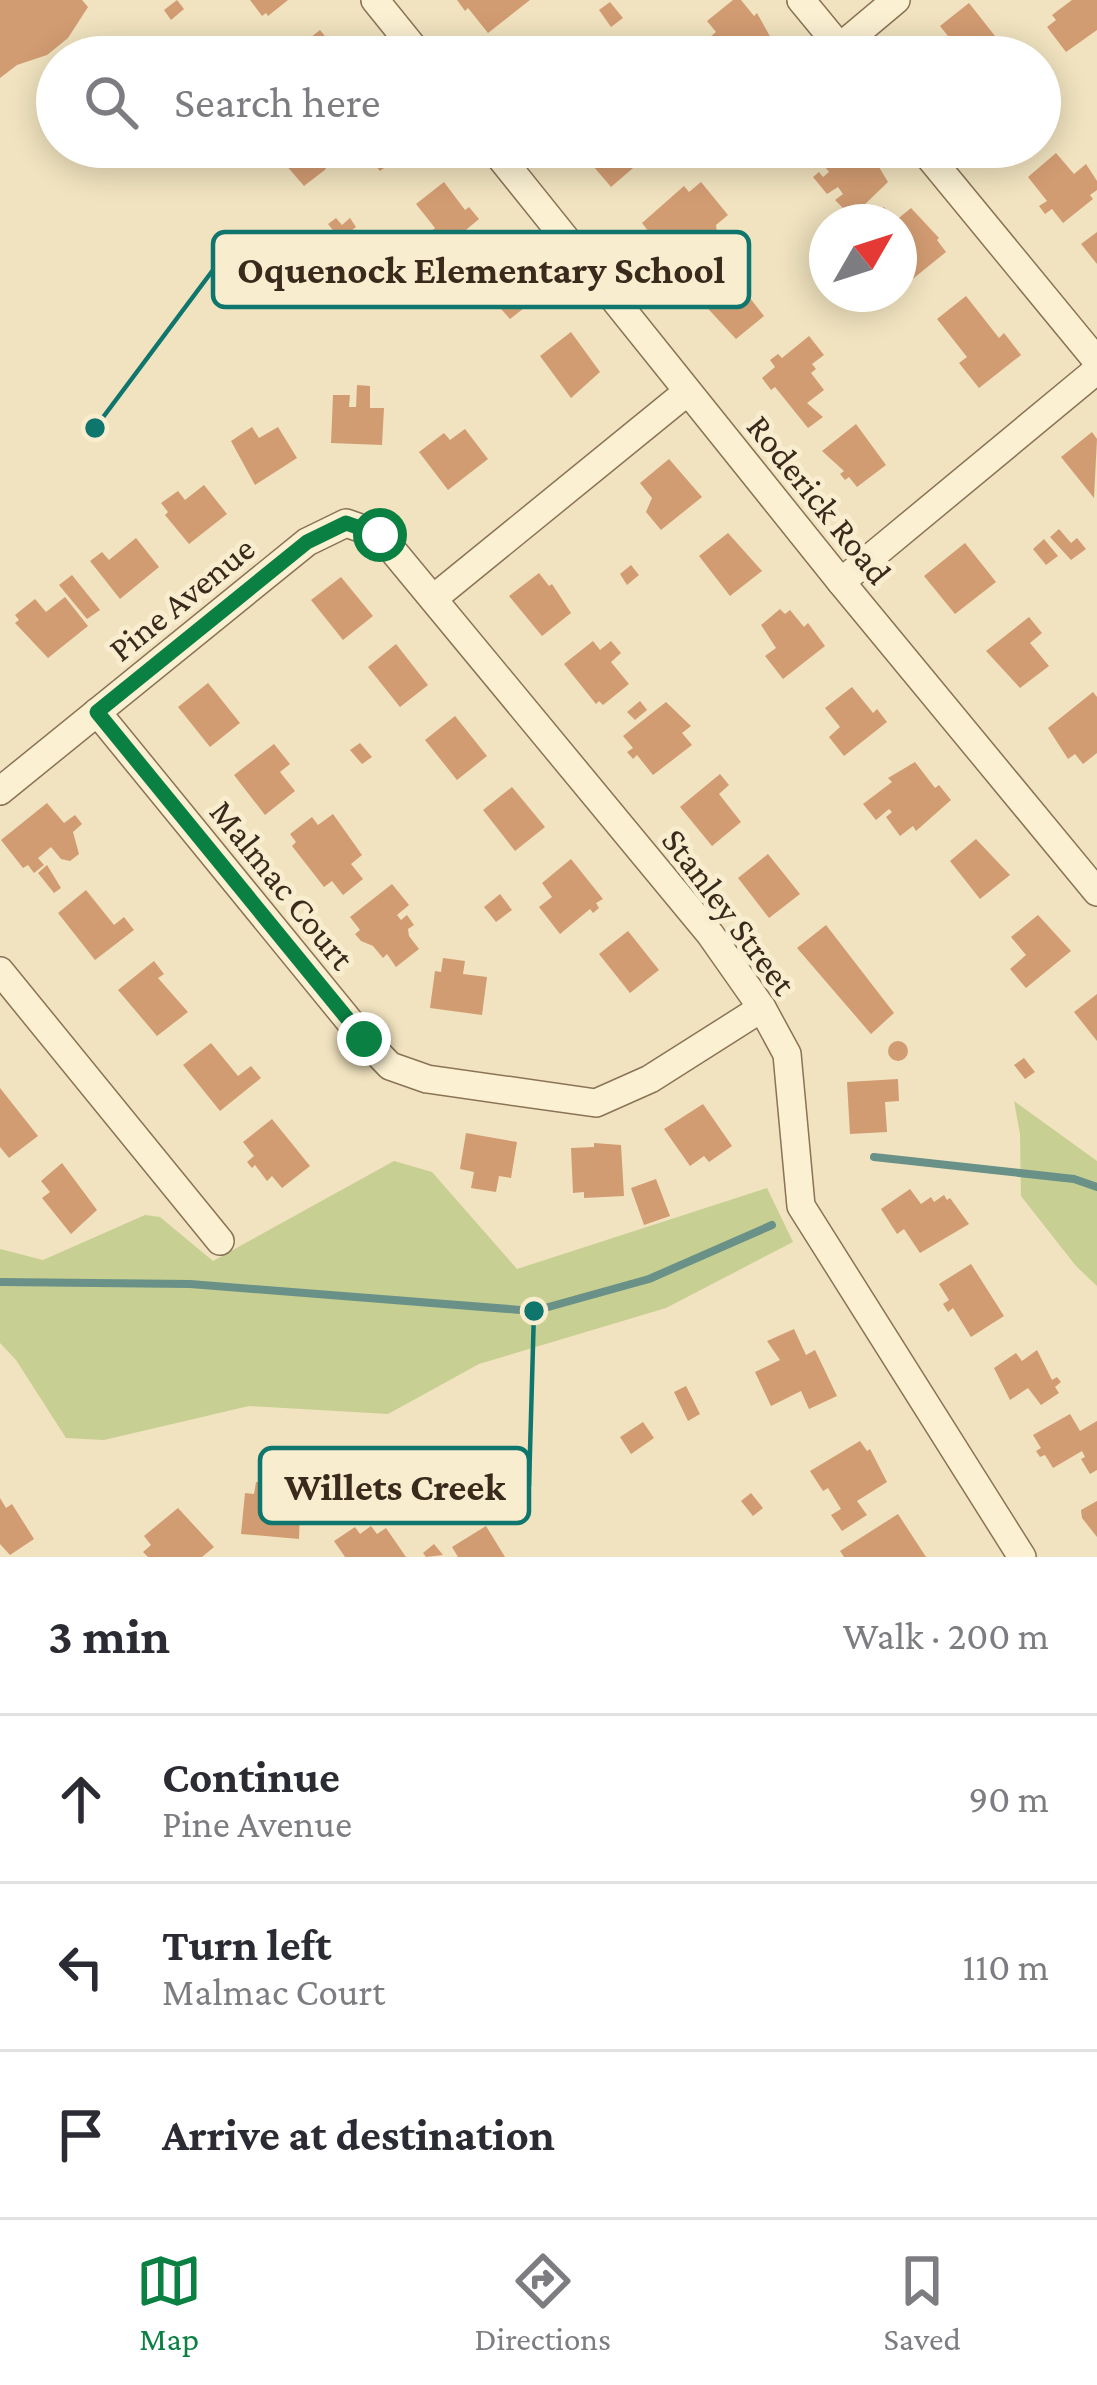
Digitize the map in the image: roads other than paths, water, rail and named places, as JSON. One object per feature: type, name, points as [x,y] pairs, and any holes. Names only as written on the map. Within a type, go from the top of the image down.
[{"type":"street","points":[[376,0],[404,36]]},
{"type":"street","points":[[801,0],[831,36]]},
{"type":"street","points":[[860,36],[896,0]]},
{"type":"street","name":"Roderick Road","points":[[509,168],[1097,892]]},
{"type":"street","points":[[841,582],[1097,366],[939,168]]},
{"type":"street","points":[[434,598],[687,392]]},
{"type":"street","name":"Pine Avenue","points":[[0,790],[307,542],[346,523],[380,535],[434,598]]},
{"type":"street","name":"Stanley Street","points":[[434,598],[710,934],[762,1008],[787,1054],[801,1206],[1022,1557]]},
{"type":"street","name":"Malmac Court","points":[[97,712],[390,1066],[427,1079],[596,1103],[650,1079],[762,1008]]},
{"type":"street","points":[[0,971],[220,1241]]},
{"type":"waterway","points":[[874,1157],[1074,1179],[1097,1187]]},
{"type":"waterway","points":[[0,1282],[190,1284],[534,1311],[649,1279],[772,1225]]},
{"type":"place","name":"Oquenock Elementary School","points":[[95,428]]},
{"type":"place","name":"Willets Creek","points":[[534,1311]]}]
